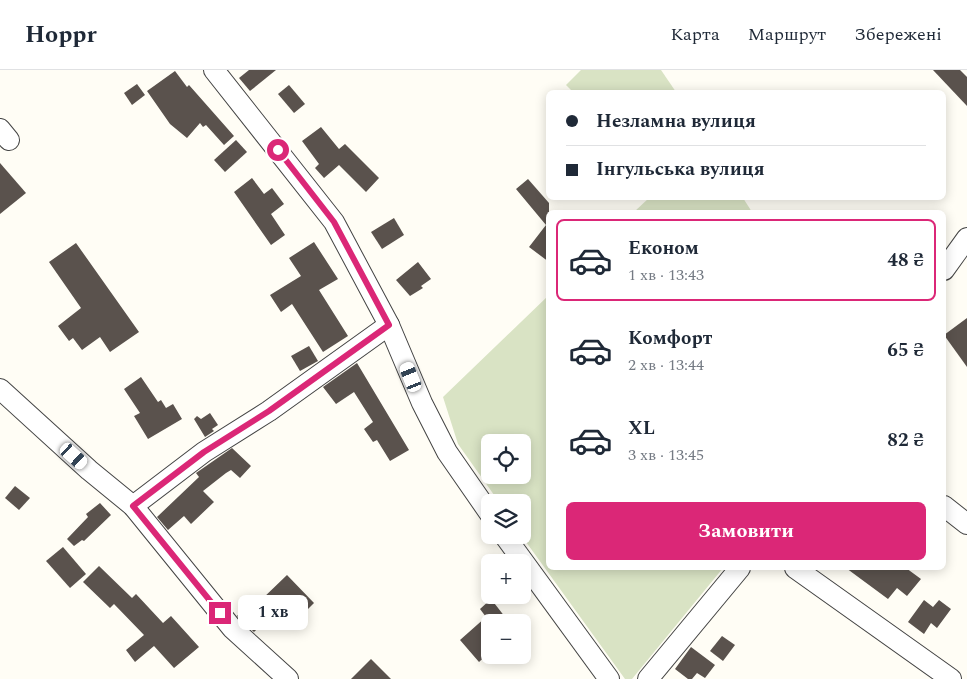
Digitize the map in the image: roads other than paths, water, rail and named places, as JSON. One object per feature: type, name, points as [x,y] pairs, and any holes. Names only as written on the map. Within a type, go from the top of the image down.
[{"type":"street","points":[[214,70],[334,222],[389,325],[422,403],[447,452],[481,501]]},
{"type":"street","points":[[946,267],[967,238]]},
{"type":"street","points":[[133,506],[204,452],[269,411],[389,325]]},
{"type":"street","points":[[0,389],[89,470],[133,506],[232,628],[288,679]]},
{"type":"street","points":[[946,508],[967,524]]},
{"type":"street","points":[[511,544],[609,679]]},
{"type":"street","points":[[648,679],[738,570]]},
{"type":"street","points":[[798,570],[951,679]]}]
